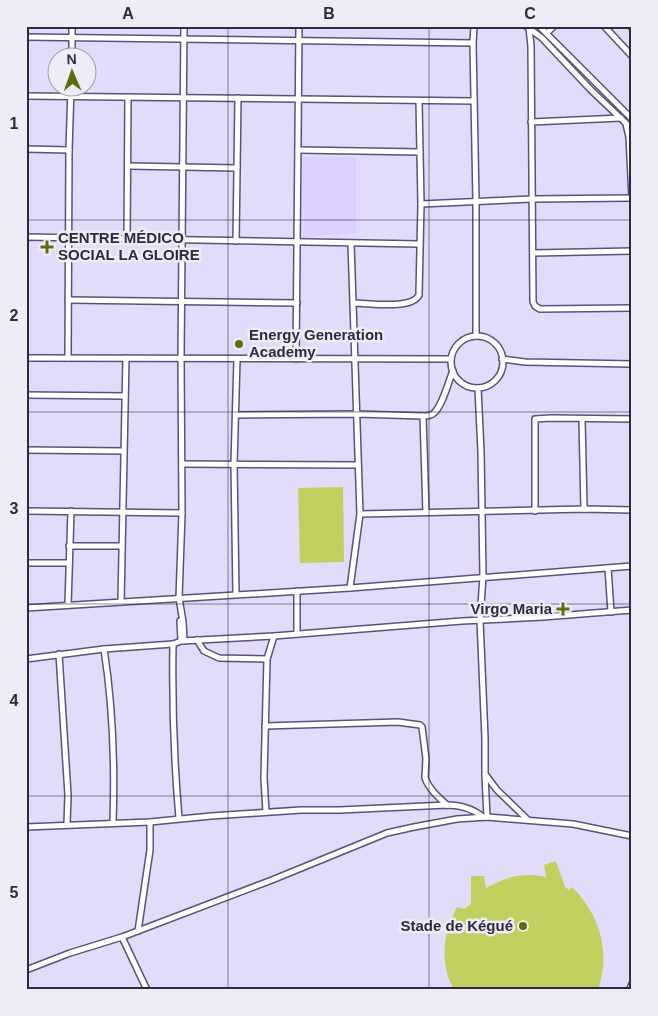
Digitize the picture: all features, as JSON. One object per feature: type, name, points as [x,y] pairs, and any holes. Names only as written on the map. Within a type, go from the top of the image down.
[{"type":"main road","points":[[630,990],[632,986]]},
{"type":"street","points":[[72,26],[72,48]]},
{"type":"street","points":[[182,641],[183,622],[179,598],[182,513],[181,358],[184,26]]},
{"type":"street","points":[[296,359],[299,26]]},
{"type":"street","points":[[474,26],[476,336]]},
{"type":"street","points":[[539,26],[631,119],[626,123]]},
{"type":"street","points":[[547,33],[554,26]]},
{"type":"street","points":[[604,26],[632,56]]},
{"type":"street","points":[[528,27],[542,38],[591,90],[632,129]]},
{"type":"street","points":[[528,27],[531,46],[533,302],[540,309],[632,308]]},
{"type":"street","points":[[26,37],[473,43]]},
{"type":"street","points":[[26,96],[48,96]]},
{"type":"street","points":[[98,96],[474,101]]},
{"type":"street","points":[[127,239],[128,97]]},
{"type":"street","points":[[68,358],[71,98]]},
{"type":"street","points":[[236,241],[238,98]]},
{"type":"street","points":[[354,303],[404,304],[417,300],[419,295],[421,204],[419,100]]},
{"type":"street","points":[[531,122],[621,118]]},
{"type":"street","points":[[421,204],[532,199],[632,198],[629,137],[626,123]]},
{"type":"street","points":[[26,149],[69,150]]},
{"type":"street","points":[[298,150],[420,152]]},
{"type":"street","points":[[128,166],[237,168]]},
{"type":"street","points":[[26,237],[419,244]]},
{"type":"street","points":[[350,588],[360,514],[352,243]]},
{"type":"street","points":[[533,253],[632,251]]},
{"type":"street","points":[[68,300],[297,302]]},
{"type":"street","points":[[476,336],[491,340],[501,351],[502,359],[502,367],[494,382],[478,388],[462,383],[456,378],[451,359],[453,352],[462,341],[476,336]]},
{"type":"street","points":[[26,358],[451,359]]},
{"type":"street","points":[[121,602],[126,358]]},
{"type":"street","points":[[236,594],[234,464],[237,358]]},
{"type":"street","points":[[502,359],[525,362],[632,364]]},
{"type":"street","points":[[236,414],[429,416],[440,402],[453,371]]},
{"type":"street","points":[[478,388],[482,512],[483,576],[480,620],[485,738],[485,817]]},
{"type":"street","points":[[26,395],[125,396]]},
{"type":"street","points":[[422,416],[426,512]]},
{"type":"street","points":[[535,511],[535,419],[632,420]]},
{"type":"street","points":[[582,419],[584,509]]},
{"type":"street","points":[[26,450],[124,451]]},
{"type":"street","points":[[182,464],[358,465]]},
{"type":"street","points":[[360,514],[584,509],[632,510]]},
{"type":"street","points":[[26,511],[182,513]]},
{"type":"street","points":[[68,605],[71,511]]},
{"type":"street","points":[[69,546],[122,546]]},
{"type":"street","points":[[26,563],[69,563]]},
{"type":"street","points":[[26,608],[350,588],[483,576],[632,566]]},
{"type":"street","points":[[608,568],[611,612]]},
{"type":"street","points":[[297,591],[297,634]]},
{"type":"street","points":[[26,659],[104,649],[173,644],[182,641],[632,610]]},
{"type":"street","points":[[266,812],[264,778],[267,659],[274,636]]},
{"type":"street","points":[[197,640],[204,651],[219,658],[267,659]]},
{"type":"street","points":[[173,644],[172,685],[179,818]]},
{"type":"street","points":[[104,649],[114,730],[115,781],[113,822]]},
{"type":"street","points":[[59,654],[68,795],[66,824]]},
{"type":"street","points":[[265,726],[398,722],[420,725],[422,727],[425,749],[425,778],[430,787],[447,805]]},
{"type":"street","points":[[485,774],[497,790],[528,820]]},
{"type":"street","points":[[26,827],[150,822],[266,812],[447,805],[457,805],[473,809],[485,817]]},
{"type":"street","points":[[26,970],[138,931],[272,880],[387,833],[457,819],[485,817],[573,824],[632,836]]},
{"type":"street","points":[[138,931],[150,850],[150,822]]},
{"type":"street","points":[[122,937],[147,990]]},
{"type":"shaded area","points":[[303,157],[356,157],[356,233],[304,237]]},
{"type":"green space","points":[[343,487],[344,562],[300,563],[298,488]]},
{"type":"green space","name":"Stade de Kégué","points":[[556,861],[565,887],[569,890],[572,887],[582,898],[596,922],[603,948],[602,976],[598,990],[454,990],[446,969],[446,938],[457,907],[464,909],[471,904],[471,876],[484,876],[486,888],[515,876],[546,877],[544,865]]},
{"type":"place","name":"CENTRE MÉDICO SOCIAL LA GLOIRE","points":[[47,247]]},
{"type":"place","name":"Energy Generation Academy","points":[[239,344]]},
{"type":"place","name":"Virgo Maria","points":[[563,609]]},
{"type":"place","name":"Stade de Kégué","points":[[523,926]]}]
